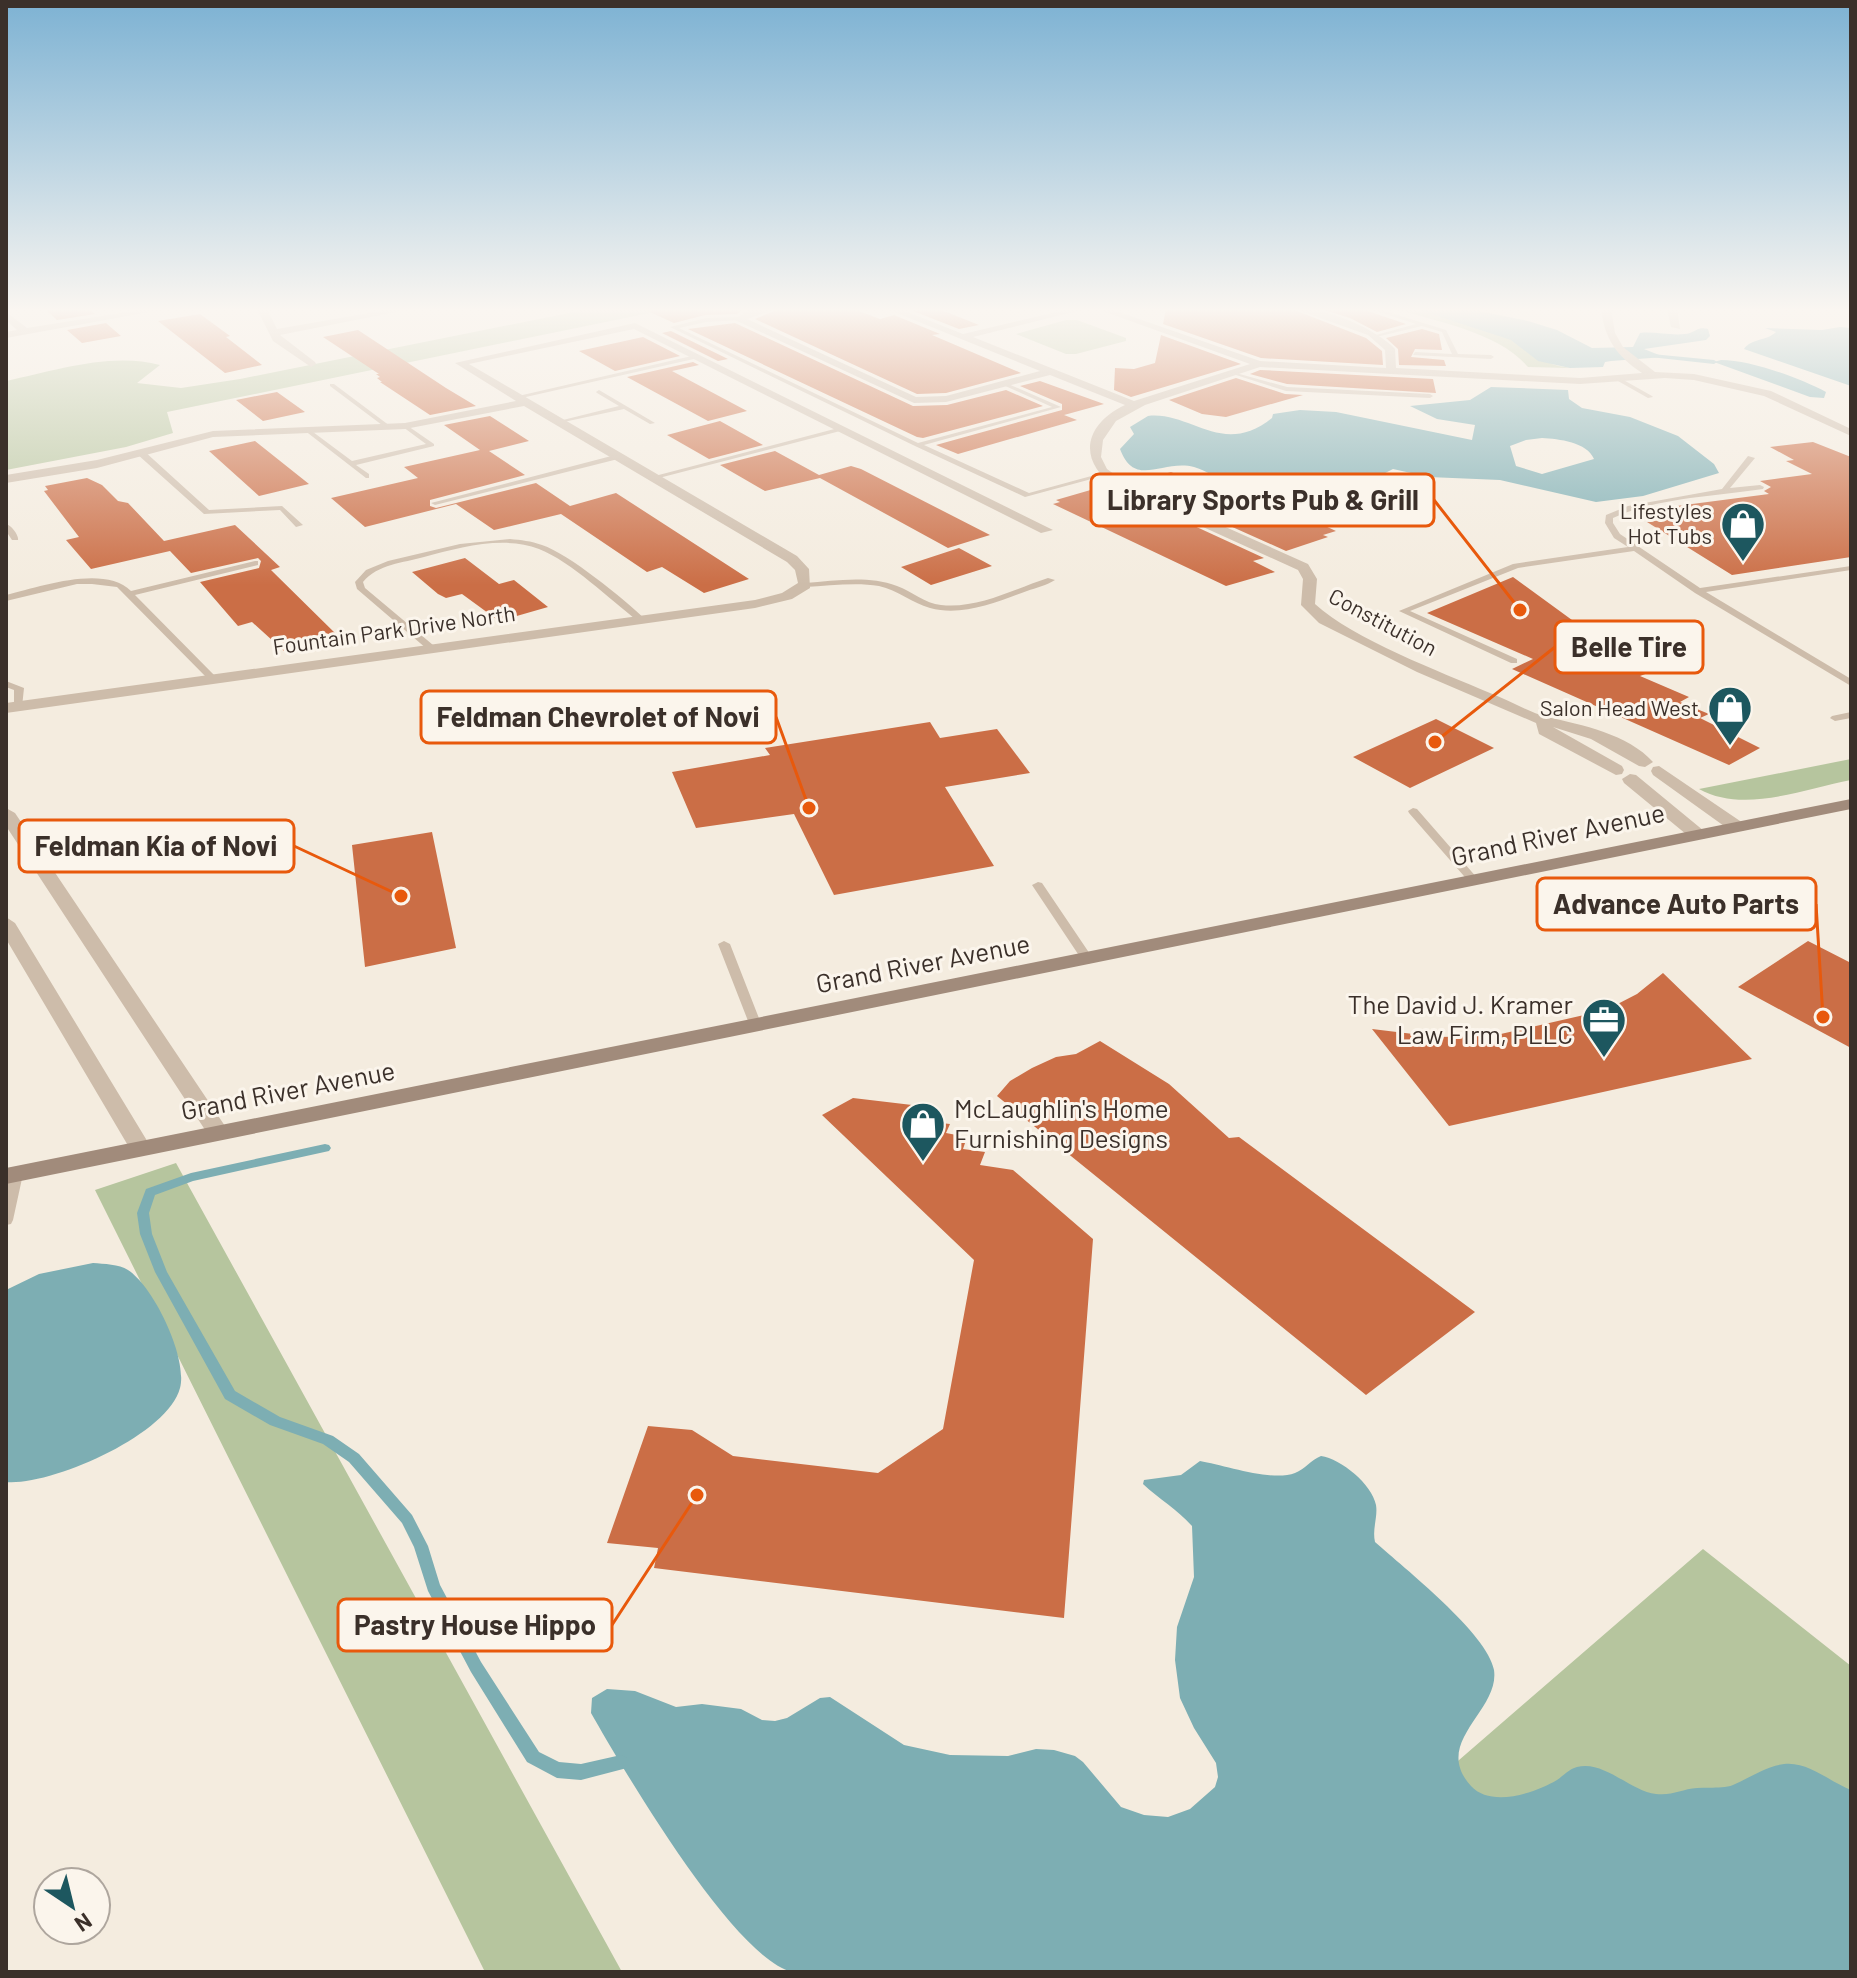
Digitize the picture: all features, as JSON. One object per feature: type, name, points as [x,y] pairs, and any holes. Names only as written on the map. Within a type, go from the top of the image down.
[{"type":"main road","name":"Grand River Avenue","points":[[11,1175],[1851,804]]},
{"type":"street","points":[[6,479],[70,469],[213,434],[405,426],[511,401]]},
{"type":"street","points":[[525,401],[792,559],[802,569],[805,585]]},
{"type":"street","points":[[786,401],[1046,530]]},
{"type":"street","points":[[1125,401],[1135,405]]},
{"type":"street","points":[[1106,474],[1096,461],[1097,441],[1109,421],[1147,401]]},
{"type":"street","points":[[1784,401],[1851,433]]},
{"type":"street","points":[[1828,422],[1851,419]]},
{"type":"street","name":"Constitution","points":[[1106,474],[1121,485],[1303,567],[1310,579],[1308,605],[1324,620],[1422,669],[1544,721],[1563,722],[1583,730],[1652,766],[1737,827]]},
{"type":"street","name":"Fountain Park Drive North","points":[[13,706],[755,604],[787,596],[805,585]]},
{"type":"street","name":"Constitution","points":[[1544,721],[1545,731],[1623,775],[1698,835]]},
{"type":"street","points":[[6,813],[219,1134]]},
{"type":"street","points":[[6,923],[141,1149]]},
{"type":"lane","points":[[354,401],[388,427]]},
{"type":"lane","points":[[615,401],[652,423]]},
{"type":"lane","points":[[827,401],[1021,494],[1041,493],[1106,474]]},
{"type":"lane","points":[[917,445],[1058,407],[1045,401]]},
{"type":"lane","points":[[561,422],[625,407]]},
{"type":"lane","points":[[350,464],[432,445],[405,426]]},
{"type":"lane","points":[[655,477],[842,429]]},
{"type":"lane","points":[[307,430],[366,476]]},
{"type":"lane","points":[[140,452],[207,512],[282,508],[299,525]]},
{"type":"lane","points":[[435,503],[619,456]]},
{"type":"lane","points":[[1724,491],[1751,458]]},
{"type":"lane","points":[[1760,487],[1617,512],[1609,517],[1609,523],[1617,536],[1632,549],[1851,683]]},
{"type":"lane","points":[[6,526],[15,538]]},
{"type":"lane","points":[[430,647],[361,589],[359,582],[363,575],[389,564],[440,551],[493,543],[527,544],[547,550],[641,619]]},
{"type":"lane","points":[[1514,661],[1403,611],[1516,566],[1632,549]]},
{"type":"lane","points":[[131,594],[255,563]]},
{"type":"lane","points":[[1698,591],[1851,568]]},
{"type":"lane","points":[[805,585],[881,584],[926,605],[944,609],[965,607],[1051,580]]},
{"type":"lane","points":[[6,598],[92,581],[120,585],[212,678]]},
{"type":"lane","points":[[6,684],[19,688],[13,706]]},
{"type":"lane","points":[[1835,718],[1851,715]]},
{"type":"lane","points":[[1413,811],[1474,881]]},
{"type":"lane","points":[[1038,885],[1088,960]]},
{"type":"lane","points":[[724,944],[756,1026]]},
{"type":"lane","points":[[6,1220],[11,1175]]},
{"type":"green space","points":[[6,401],[219,401],[167,412],[173,433],[126,447],[6,470]]},
{"type":"green space","points":[[1851,759],[1851,780],[1774,797],[1735,799],[1699,789]]},
{"type":"green space","points":[[176,1163],[622,1972],[485,1972],[95,1190]]},
{"type":"green space","points":[[1703,1549],[1851,1666],[1851,1972],[1214,1972]]},
{"type":"water","points":[[1457,401],[1572,401],[1582,408],[1630,417],[1678,436],[1714,464],[1719,473],[1643,496],[1596,502],[1500,480],[1429,477],[1393,469],[1356,488],[1372,495],[1368,503],[1343,508],[1266,486],[1228,482],[1194,467],[1133,468],[1120,449],[1134,434],[1130,427],[1148,416],[1164,416],[1222,434],[1238,434],[1254,429],[1272,418],[1273,414],[1300,410],[1336,412],[1472,440],[1475,425],[1437,419],[1410,406]],"holes":[[[1542,438],[1579,445],[1594,459],[1542,474],[1516,466],[1510,446]]]},
{"type":"water","points":[[93,1263],[128,1270],[148,1291],[174,1342],[179,1359],[180,1388],[171,1406],[154,1423],[105,1454],[50,1476],[6,1482],[6,1290],[39,1274]]},
{"type":"water","points":[[1321,1456],[1337,1462],[1369,1489],[1376,1505],[1375,1542],[1443,1602],[1477,1638],[1488,1655],[1494,1670],[1493,1685],[1462,1741],[1459,1755],[1461,1770],[1471,1786],[1490,1796],[1513,1796],[1548,1785],[1574,1768],[1587,1766],[1656,1794],[1729,1786],[1784,1764],[1802,1766],[1819,1773],[1851,1790],[1851,1972],[792,1972],[768,1959],[740,1933],[711,1898],[653,1816],[591,1713],[592,1698],[607,1689],[635,1691],[676,1707],[702,1704],[741,1709],[762,1720],[775,1721],[787,1718],[820,1698],[830,1697],[904,1745],[950,1755],[1008,1756],[1036,1749],[1075,1756],[1121,1807],[1144,1815],[1168,1817],[1190,1809],[1215,1787],[1218,1777],[1216,1763],[1180,1698],[1175,1660],[1177,1627],[1194,1577],[1192,1526],[1143,1484],[1144,1480],[1181,1475],[1200,1461],[1261,1474],[1285,1475],[1299,1471]]},
{"type":"building","points":[[238,401],[290,401],[305,412],[263,421]]},
{"type":"building","points":[[409,401],[468,401],[476,406],[430,415]]},
{"type":"building","points":[[672,401],[729,401],[747,411],[708,421]]},
{"type":"building","points":[[841,401],[903,401],[913,406],[962,401],[1032,401],[1043,406],[923,438]]},
{"type":"building","points":[[1056,401],[1104,404],[1064,415],[1077,420],[958,454],[936,445],[1062,410],[1062,404]]},
{"type":"building","points":[[1172,401],[1281,401],[1226,417],[1202,414]]},
{"type":"building","points":[[490,416],[529,441],[489,451],[525,475],[430,500],[430,506],[436,508],[536,483],[570,506],[616,493],[749,579],[704,593],[662,567],[647,572],[561,514],[494,530],[456,504],[365,527],[331,498],[418,478],[404,467],[480,450],[444,425]]},
{"type":"building","points":[[720,421],[763,445],[709,459],[667,435]]},
{"type":"building","points":[[255,441],[309,484],[259,496],[209,451]]},
{"type":"building","points":[[1813,442],[1851,457],[1851,557],[1732,575],[1647,522],[1685,517],[1669,507],[1769,494],[1764,491],[1771,487],[1760,481],[1812,474],[1786,461],[1794,460],[1770,447]]},
{"type":"building","points":[[775,451],[819,475],[851,466],[861,469],[990,535],[948,548],[820,478],[765,491],[720,465]]},
{"type":"building","points":[[1171,472],[1246,504],[1269,500],[1336,531],[1323,535],[1328,537],[1286,551],[1134,483]]},
{"type":"building","points":[[87,478],[102,485],[118,501],[128,503],[164,541],[235,525],[280,567],[271,570],[338,636],[284,651],[252,622],[238,626],[200,582],[259,568],[261,561],[258,558],[191,573],[170,551],[91,569],[66,540],[79,537],[44,491],[48,490],[45,486]]},
{"type":"building","points":[[1094,489],[1102,493],[1114,489],[1264,558],[1253,561],[1275,572],[1226,586],[1053,504],[1060,502],[1056,500]]},
{"type":"building","points":[[959,548],[992,566],[931,585],[901,567]]},
{"type":"building","points":[[465,558],[499,584],[514,580],[548,607],[499,621],[462,594],[446,598],[438,594],[412,572]]},
{"type":"building","points":[[1513,577],[1572,620],[1558,626],[1614,649],[1648,673],[1640,676],[1689,697],[1680,702],[1709,714],[1700,718],[1760,748],[1729,765],[1512,669],[1533,659],[1427,613]]},
{"type":"building","points":[[1436,719],[1494,748],[1410,788],[1353,757]]},
{"type":"building","points":[[930,722],[940,738],[997,729],[1030,773],[945,787],[994,866],[834,895],[794,814],[696,828],[672,772],[770,755],[765,748]]},
{"type":"building","points":[[432,832],[456,948],[365,967],[352,845]]},
{"type":"building","points":[[1808,941],[1851,963],[1851,1048],[1738,987]]},
{"type":"building","points":[[1663,973],[1752,1059],[1449,1126],[1372,1029],[1438,1037],[1492,1036],[1606,1010],[1637,994]]},
{"type":"building","points":[[1100,1041],[1169,1084],[1229,1138],[1239,1137],[1475,1312],[1366,1395],[997,1096],[1010,1081],[1032,1068],[1056,1057],[1076,1054]]},
{"type":"building","points":[[853,1098],[929,1107],[923,1121],[950,1124],[946,1133],[967,1137],[963,1149],[985,1152],[980,1165],[1013,1170],[1093,1239],[1064,1618],[654,1568],[658,1548],[607,1543],[648,1426],[692,1430],[733,1456],[878,1473],[943,1429],[974,1260],[822,1115]]},
{"type":"waterway","points":[[325,1148],[191,1177],[150,1192],[143,1213],[146,1234],[161,1272],[230,1395],[275,1421],[328,1440],[354,1458],[407,1519],[421,1546],[433,1586],[476,1667],[533,1757],[557,1770],[581,1772],[621,1763]]},
{"type":"place","name":"Lifestyles Hot Tubs","points":[[1743,563]]},
{"type":"place","name":"Library Sports Pub & Grill","points":[[1520,610]]},
{"type":"place","name":"Belle Tire","points":[[1435,742]]},
{"type":"place","name":"Salon Head West","points":[[1730,747]]},
{"type":"place","name":"Feldman Chevrolet of Novi","points":[[809,808]]},
{"type":"place","name":"Feldman Kia of Novi","points":[[401,896]]},
{"type":"place","name":"Advance Auto Parts","points":[[1823,1017]]},
{"type":"place","name":"The David J. Kramer Law Firm, PLLC","points":[[1604,1059]]},
{"type":"place","name":"McLaughlin's Home Furnishing Designs","points":[[923,1163]]},
{"type":"place","name":"Pastry House Hippo","points":[[697,1495]]}]
